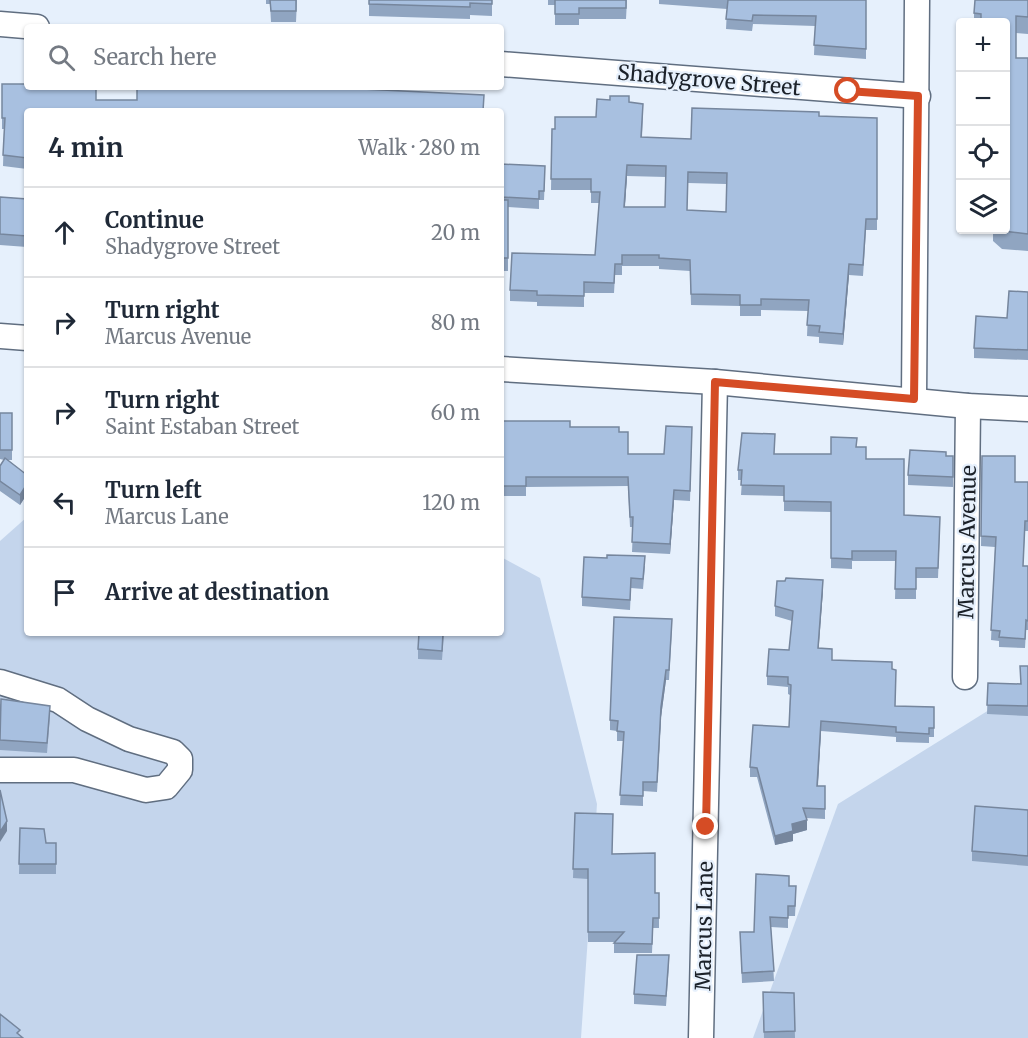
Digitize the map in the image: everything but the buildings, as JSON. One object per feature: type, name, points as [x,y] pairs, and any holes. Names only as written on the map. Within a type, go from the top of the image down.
[{"type":"street","points":[[914,399],[917,0]]},
{"type":"street","points":[[0,24],[24,26]]},
{"type":"street","name":"Shadygrove Street","points":[[504,64],[918,96]]},
{"type":"street","points":[[0,336],[24,338]]},
{"type":"street","points":[[504,369],[715,382],[914,399],[968,406],[1028,409]]},
{"type":"street","name":"Marcus Lane","points":[[701,1038],[715,382]]},
{"type":"street","name":"Marcus Avenue","points":[[965,677],[968,406]]},
{"type":"street","points":[[0,682],[58,700],[87,719],[129,740],[173,752],[180,759],[180,770],[166,787],[146,790],[74,770],[0,770]]},
{"type":"shaded area","points":[[24,520],[24,636],[504,636],[504,559],[540,578],[597,804],[581,1038],[0,1038],[0,541]]},
{"type":"shaded area","points":[[1028,704],[1028,1038],[753,1038],[838,804],[989,710]]},
{"type":"route","points":[[706,827],[715,382],[914,399],[918,96],[848,91]]}]
